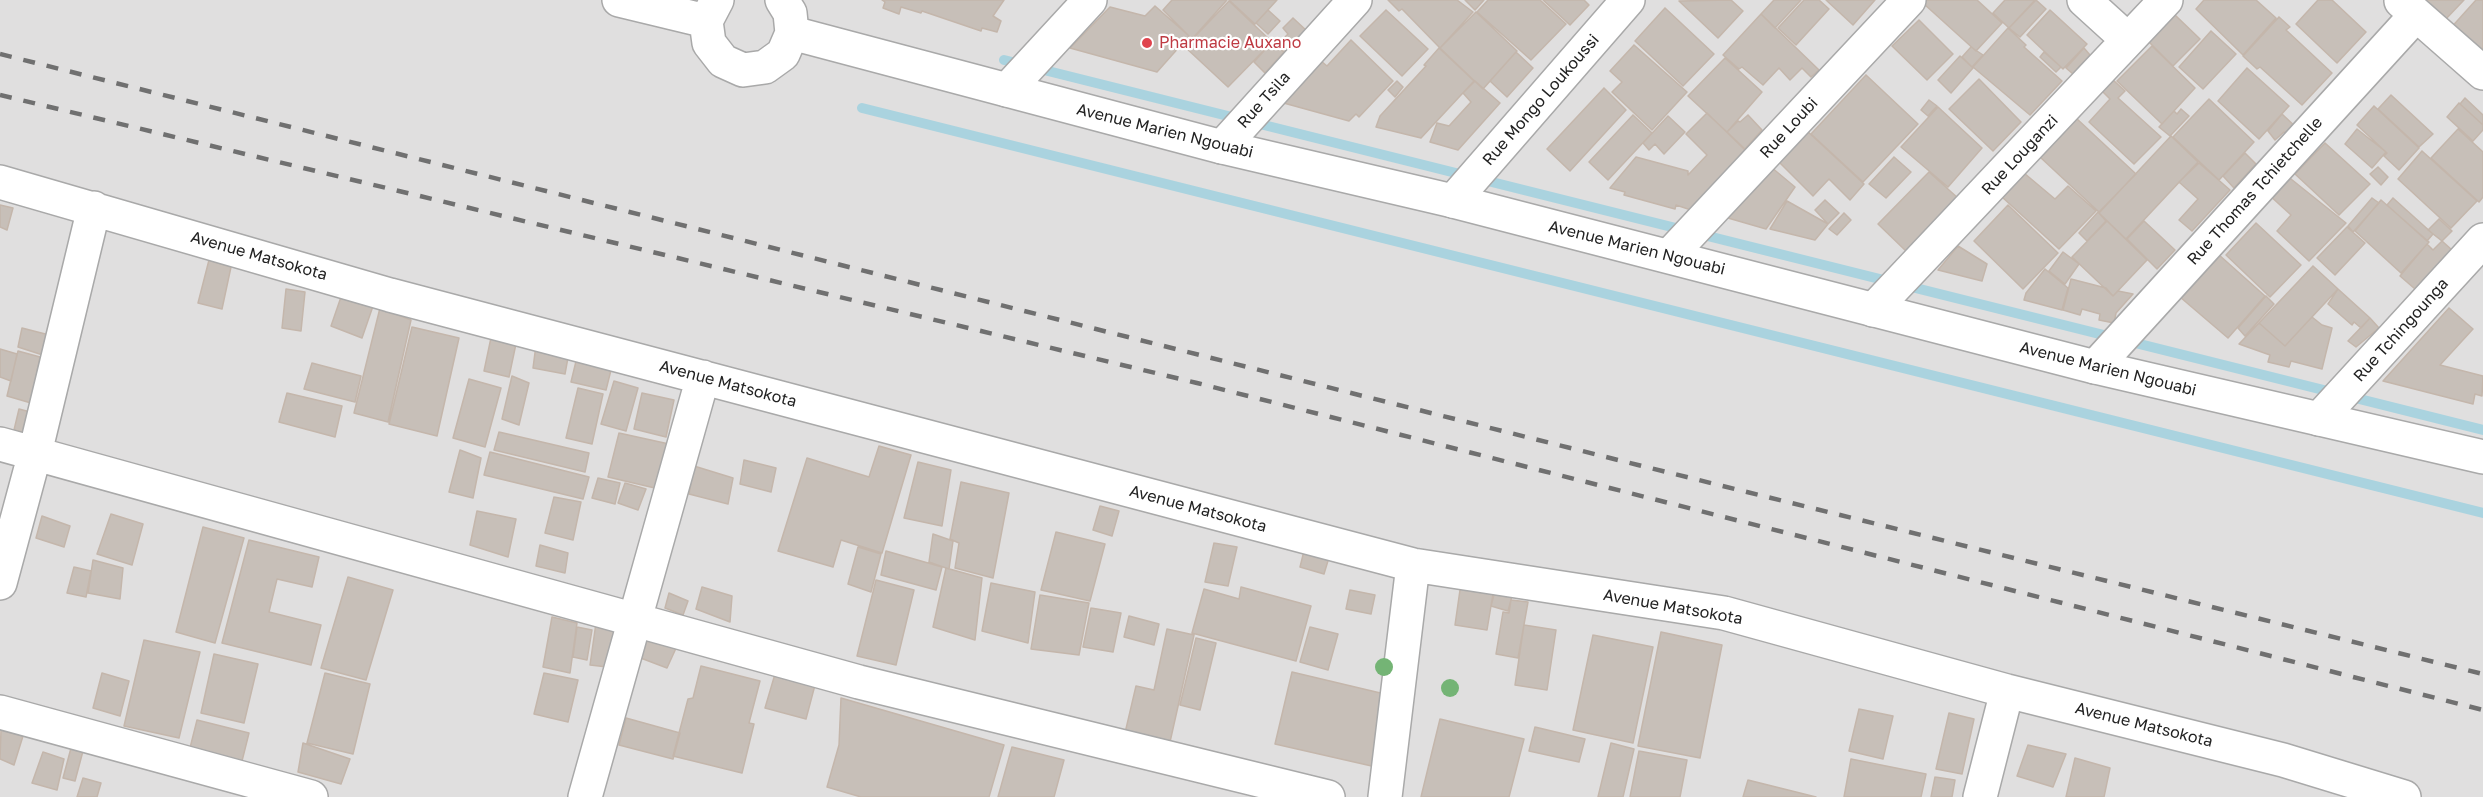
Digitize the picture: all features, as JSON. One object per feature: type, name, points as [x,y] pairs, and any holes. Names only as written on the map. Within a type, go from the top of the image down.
[{"type":"street","points":[[619,0],[712,11],[709,43],[723,61],[743,70],[765,67],[783,54],[792,33],[790,13],[782,0]]},
{"type":"street","points":[[1006,90],[1090,0]]},
{"type":"street","name":"Rue Tsila","points":[[1222,147],[1355,0]]},
{"type":"street","name":"Rue Mongo Loukoussi","points":[[1454,201],[1628,0]]},
{"type":"street","name":"Rue Loubi","points":[[1669,256],[1909,0]]},
{"type":"street","points":[[2084,0],[2128,40]]},
{"type":"street","name":"Rue Louganzi","points":[[1873,309],[2166,0]]},
{"type":"street","points":[[2408,7],[2483,73]]},
{"type":"street","name":"Rue Thomas Tchietchelle","points":[[2095,367],[2408,7]]},
{"type":"street","name":"Avenue Marien Ngouabi","points":[[792,33],[1222,147],[1454,201],[2095,367],[2483,458]]},
{"type":"street","name":"Avenue Matsokota","points":[[0,182],[390,295],[1413,565],[1724,613],[2007,691],[2283,760],[2404,797]]},
{"type":"street","points":[[0,583],[35,453],[94,208]]},
{"type":"street","name":"Rue Tchingounga","points":[[2319,419],[2483,240]]},
{"type":"street","points":[[585,797],[703,376]]},
{"type":"street","points":[[0,444],[635,622],[859,682],[1328,797]]},
{"type":"street","points":[[1385,797],[1413,565]]},
{"type":"street","points":[[1980,797],[2007,691]]},
{"type":"street","points":[[0,712],[311,797]]},
{"type":"shaded area","points":[[0,0],[2483,0],[2483,797],[0,797]]},
{"type":"building","points":[[882,0],[1004,0],[993,16],[1001,21],[997,32],[982,28],[981,31],[922,11],[921,13],[901,7],[899,14],[883,8],[885,2]]},
{"type":"building","points":[[1172,0],[1227,0],[1192,39],[1163,10]]},
{"type":"building","points":[[1229,0],[1277,0],[1255,24]]},
{"type":"building","points":[[1388,0],[1457,0],[1473,12],[1440,48],[1402,9],[1399,11]]},
{"type":"building","points":[[1465,0],[1484,0],[1475,10]]},
{"type":"building","points":[[1488,0],[1540,0],[1566,24],[1531,60],[1477,12]]},
{"type":"building","points":[[1543,0],[1584,0],[1589,5],[1570,25]]},
{"type":"building","points":[[1731,0],[1743,11],[1718,38],[1679,1]]},
{"type":"building","points":[[1774,0],[1801,0],[1775,28],[1761,14]]},
{"type":"building","points":[[1804,0],[1819,0],[1829,9],[1796,45],[1778,28]]},
{"type":"building","points":[[1826,0],[1875,0],[1853,25]]},
{"type":"building","points":[[1927,0],[1977,0],[2002,23],[1976,51],[1924,4]]},
{"type":"building","points":[[2005,0],[2035,0],[2009,28],[1993,13]]},
{"type":"building","points":[[2036,0],[2046,9],[2020,37],[2009,28]]},
{"type":"building","points":[[2204,0],[2256,0],[2276,18],[2243,55],[2196,9]]},
{"type":"building","points":[[2318,0],[2332,0],[2366,32],[2337,63],[2296,24]]},
{"type":"building","points":[[2420,0],[2464,0],[2443,22]]},
{"type":"building","points":[[2476,0],[2483,0],[2483,62],[2449,30]]},
{"type":"building","points":[[1229,1],[1272,42],[1228,87],[1185,47]]},
{"type":"building","points":[[1155,6],[1189,36],[1157,72],[1070,48],[1110,7],[1145,16]]},
{"type":"building","points":[[1665,8],[1714,54],[1683,86],[1635,41]]},
{"type":"building","points":[[1268,10],[1280,21],[1268,34],[1256,23]]},
{"type":"building","points":[[1386,10],[1428,49],[1402,76],[1360,36]]},
{"type":"building","points":[[2050,10],[2087,44],[2063,69],[2027,35]]},
{"type":"building","points":[[1476,12],[1517,51],[1483,89],[1440,48]]},
{"type":"building","points":[[1761,14],[1819,70],[1811,77],[1802,68],[1790,80],[1779,68],[1763,85],[1723,55]]},
{"type":"building","points":[[2174,14],[2200,39],[2173,66],[2148,41]]},
{"type":"building","points":[[2279,17],[2290,27],[2286,30],[2332,73],[2302,105],[2260,67],[2257,69],[2243,56]]},
{"type":"building","points":[[1293,18],[1308,32],[1284,52],[1277,45],[1288,34],[1283,28]]},
{"type":"building","points":[[1919,20],[1953,54],[1927,80],[1892,46]]},
{"type":"building","points":[[2008,28],[2026,45],[2024,47],[2062,81],[2030,115],[1973,67]]},
{"type":"building","points":[[2211,31],[2236,54],[2203,89],[2179,67]]},
{"type":"building","points":[[1351,40],[1393,81],[1359,117],[1356,114],[1349,121],[1280,102],[1321,61],[1327,66]]},
{"type":"building","points":[[1272,42],[1284,52],[1265,73],[1254,62]]},
{"type":"building","points":[[1634,45],[1687,92],[1652,130],[1612,92],[1622,82],[1610,71]]},
{"type":"building","points":[[2152,46],[2195,88],[2162,124],[2117,81]]},
{"type":"building","points":[[1971,47],[1983,55],[1972,67],[1962,57]]},
{"type":"building","points":[[1439,48],[1474,81],[1421,138],[1376,127],[1380,116],[1426,66],[1424,65]]},
{"type":"building","points":[[2084,48],[2090,55],[2073,74],[2066,68]]},
{"type":"building","points":[[1516,52],[1533,68],[1507,97],[1490,81]]},
{"type":"building","points":[[2044,52],[2061,67],[2056,72],[2040,57]]},
{"type":"building","points":[[1960,56],[1973,68],[1951,93],[1938,80]]},
{"type":"building","points":[[1725,58],[1762,92],[1727,132],[1688,96]]},
{"type":"building","points":[[2247,68],[2289,106],[2259,139],[2218,101]]},
{"type":"building","points":[[1866,75],[1918,124],[1863,182],[1811,134]]},
{"type":"building","points":[[1979,79],[2021,122],[1993,151],[1949,109]]},
{"type":"building","points":[[2112,79],[2125,91],[2118,98],[2161,137],[2134,164],[2089,122],[2110,99],[2101,90]]},
{"type":"building","points":[[1397,81],[1403,87],[1395,97],[1388,90]]},
{"type":"building","points":[[1475,81],[1500,103],[1458,150],[1430,142],[1437,123],[1449,126],[1471,102],[1463,93]]},
{"type":"building","points":[[1604,88],[1626,110],[1570,171],[1547,149]]},
{"type":"building","points":[[2391,95],[2433,134],[2419,147],[2378,109]]},
{"type":"building","points":[[2465,98],[2483,115],[2483,125],[2460,104]]},
{"type":"building","points":[[2209,99],[2254,142],[2219,180],[2173,137]]},
{"type":"building","points":[[1929,100],[1937,106],[1928,116],[1921,110]]},
{"type":"building","points":[[2459,103],[2483,125],[2483,130],[2473,141],[2447,117]]},
{"type":"building","points":[[2374,106],[2419,148],[2399,170],[2384,156],[2387,153],[2357,125]]},
{"type":"building","points":[[1938,107],[1982,148],[1948,187],[1901,147]]},
{"type":"building","points":[[2181,109],[2189,116],[2170,136],[2159,127],[2174,111],[2177,114]]},
{"type":"building","points":[[1707,113],[1745,150],[1691,210],[1676,205],[1675,209],[1624,195],[1625,192],[1610,188],[1636,157],[1688,171],[1688,175],[1707,155],[1686,134]]},
{"type":"building","points":[[2282,114],[2299,130],[2291,138],[2284,132],[2275,140],[2268,131]]},
{"type":"building","points":[[1633,115],[1652,133],[1608,180],[1589,162]]},
{"type":"building","points":[[1748,115],[1762,130],[1745,149],[1727,132]]},
{"type":"building","points":[[1668,116],[1685,132],[1664,154],[1655,144],[1649,150],[1643,143]]},
{"type":"building","points":[[2076,118],[2136,174],[2099,212],[2040,157]]},
{"type":"building","points":[[2357,129],[2386,152],[2372,168],[2345,144]]},
{"type":"building","points":[[2458,129],[2483,152],[2483,197],[2479,202],[2431,158]]},
{"type":"building","points":[[1806,130],[1864,184],[1850,200],[1829,179],[1813,196],[1777,160]]},
{"type":"building","points":[[2171,136],[2198,162],[2126,239],[2099,213]]},
{"type":"building","points":[[2325,143],[2370,184],[2339,215],[2295,174]]},
{"type":"building","points":[[2422,151],[2477,201],[2451,228],[2398,179]]},
{"type":"building","points":[[2245,153],[2256,164],[2234,188],[2223,176]]},
{"type":"building","points":[[1894,157],[1911,172],[1886,198],[1869,184]]},
{"type":"building","points":[[2199,163],[2230,190],[2192,231],[2179,220],[2198,199],[2179,182]]},
{"type":"building","points":[[1771,167],[1795,187],[1766,229],[1728,218],[1727,215]]},
{"type":"building","points":[[2378,167],[2388,177],[2381,185],[2370,174]]},
{"type":"building","points":[[1929,172],[1959,199],[1908,253],[1878,224]]},
{"type":"building","points":[[2024,173],[2055,199],[2068,186],[2096,211],[2059,249],[2002,197]]},
{"type":"building","points":[[2286,175],[2346,223],[2309,261],[2277,231],[2291,215],[2268,194]]},
{"type":"building","points":[[2372,198],[2379,203],[2353,232],[2348,226]]},
{"type":"building","points":[[2393,198],[2433,234],[2427,241],[2387,205]]},
{"type":"building","points":[[1825,200],[1839,213],[1828,224],[1815,210]]},
{"type":"building","points":[[2381,200],[2429,242],[2401,273],[2355,231]]},
{"type":"building","points":[[1787,201],[1828,224],[1815,240],[1770,229]]},
{"type":"building","points":[[0,205],[13,208],[7,230],[0,227]]},
{"type":"building","points":[[2008,205],[2058,253],[2023,289],[1974,241]]},
{"type":"building","points":[[2098,212],[2106,221],[2087,241],[2079,233]]},
{"type":"building","points":[[1844,213],[1851,220],[1837,235],[1829,229]]},
{"type":"building","points":[[2439,219],[2452,231],[2442,241],[2428,230]]},
{"type":"building","points":[[2107,221],[2147,260],[2113,296],[2072,257]]},
{"type":"building","points":[[2144,221],[2175,250],[2157,269],[2127,239]]},
{"type":"building","points":[[2256,223],[2301,265],[2270,297],[2226,255]]},
{"type":"building","points":[[2347,227],[2365,243],[2335,275],[2317,258]]},
{"type":"building","points":[[2442,241],[2452,250],[2415,289],[2400,276],[2427,244],[2433,250]]},
{"type":"building","points":[[1958,246],[1987,264],[1982,281],[1938,270]]},
{"type":"building","points":[[2063,252],[2079,264],[2065,284],[2049,271]]},
{"type":"building","points":[[2218,254],[2265,296],[2228,338],[2180,297]]},
{"type":"building","points":[[209,260],[231,267],[222,309],[198,303]]},
{"type":"building","points":[[2313,266],[2338,289],[2285,346],[2259,323]]},
{"type":"building","points":[[2045,269],[2068,288],[2062,310],[2024,300],[2026,293]]},
{"type":"building","points":[[2071,279],[2106,288],[2113,296],[2118,291],[2133,294],[2116,313],[2114,323],[2099,320],[2100,314],[2082,309],[2080,315],[2063,310]]},
{"type":"building","points":[[286,289],[305,292],[301,331],[282,328]]},
{"type":"building","points":[[2338,289],[2370,318],[2361,328],[2354,322],[2352,325],[2328,304]]},
{"type":"building","points":[[2266,296],[2274,304],[2245,336],[2238,328]]},
{"type":"building","points":[[341,297],[373,306],[362,338],[331,326]]},
{"type":"building","points":[[380,308],[411,320],[388,422],[354,413]]},
{"type":"building","points":[[2449,308],[2473,329],[2440,365],[2483,376],[2482,396],[2475,394],[2473,404],[2383,381]]},
{"type":"building","points":[[2312,317],[2322,325],[2332,328],[2322,369],[2291,361],[2289,367],[2268,362],[2270,355],[2239,344],[2259,323],[2285,346]]},
{"type":"building","points":[[2370,318],[2379,328],[2356,347],[2348,341]]},
{"type":"building","points":[[412,327],[459,338],[437,436],[389,424]]},
{"type":"building","points":[[22,328],[57,337],[52,358],[18,347]]},
{"type":"building","points":[[492,333],[517,339],[509,377],[484,371]]},
{"type":"building","points":[[536,345],[569,352],[565,374],[533,368]]},
{"type":"building","points":[[0,349],[17,354],[11,381],[0,377]]},
{"type":"building","points":[[18,351],[40,357],[31,403],[7,396]]},
{"type":"building","points":[[578,353],[613,362],[606,390],[571,382]]},
{"type":"building","points":[[312,363],[361,376],[355,402],[304,389]]},
{"type":"building","points":[[512,376],[529,383],[519,425],[502,419]]},
{"type":"building","points":[[469,379],[501,388],[485,447],[453,438]]},
{"type":"building","points":[[614,381],[638,388],[626,431],[601,424]]},
{"type":"building","points":[[578,388],[603,394],[592,444],[566,438]]},
{"type":"building","points":[[287,393],[342,406],[335,437],[279,422]]},
{"type":"building","points":[[642,393],[674,400],[666,437],[634,429]]},
{"type":"building","points":[[19,409],[38,414],[34,435],[14,430]]},
{"type":"building","points":[[499,432],[589,453],[585,472],[494,450]]},
{"type":"building","points":[[619,433],[669,444],[659,489],[608,477]]},
{"type":"building","points":[[879,446],[911,455],[882,553],[841,540],[833,567],[778,551],[807,458],[869,477]]},
{"type":"building","points":[[460,450],[481,458],[473,498],[449,492]]},
{"type":"building","points":[[490,452],[589,477],[583,499],[484,475]]},
{"type":"building","points":[[744,460],[776,468],[771,492],[740,484]]},
{"type":"building","points":[[918,462],[951,470],[942,526],[904,518]]},
{"type":"building","points":[[694,466],[733,478],[728,504],[689,494]]},
{"type":"building","points":[[598,478],[620,483],[615,504],[592,498]]},
{"type":"building","points":[[961,482],[1009,493],[993,578],[955,568],[959,543],[950,539]]},
{"type":"building","points":[[625,483],[646,489],[638,510],[618,503]]},
{"type":"building","points":[[554,497],[581,502],[573,540],[545,533]]},
{"type":"building","points":[[1100,506],[1119,511],[1112,536],[1093,530]]},
{"type":"building","points":[[477,511],[516,519],[508,557],[470,545]]},
{"type":"building","points":[[111,514],[143,524],[132,565],[97,554]]},
{"type":"building","points":[[42,516],[70,526],[64,547],[36,538]]},
{"type":"building","points":[[203,527],[244,538],[215,643],[176,632]]},
{"type":"building","points":[[1056,532],[1105,544],[1090,601],[1041,590]]},
{"type":"building","points":[[933,534],[953,541],[949,569],[929,562]]},
{"type":"building","points":[[249,540],[319,557],[312,587],[277,579],[269,612],[321,625],[311,665],[222,643]]},
{"type":"building","points":[[1214,543],[1237,547],[1228,586],[1205,582]]},
{"type":"building","points":[[540,545],[568,553],[565,573],[536,566]]},
{"type":"building","points":[[858,547],[881,554],[871,592],[848,584]]},
{"type":"building","points":[[1305,547],[1330,554],[1324,574],[1300,567]]},
{"type":"building","points":[[886,551],[942,567],[936,590],[881,575]]},
{"type":"building","points":[[93,560],[123,568],[120,599],[88,593]]},
{"type":"building","points":[[74,567],[91,571],[86,597],[67,593]]},
{"type":"building","points":[[946,568],[982,578],[975,640],[933,627]]},
{"type":"building","points":[[348,577],[393,590],[366,680],[321,668]]},
{"type":"building","points":[[876,580],[914,590],[896,665],[857,656]]},
{"type":"building","points":[[991,583],[1035,592],[1028,643],[982,631]]},
{"type":"building","points":[[1461,583],[1494,588],[1487,630],[1455,625]]},
{"type":"building","points":[[702,587],[732,596],[730,622],[696,609]]},
{"type":"building","points":[[1241,587],[1311,606],[1296,661],[1192,633],[1204,589],[1239,599]]},
{"type":"building","points":[[1350,590],[1375,595],[1371,614],[1346,609]]},
{"type":"building","points":[[1495,591],[1512,596],[1508,611],[1491,606]]},
{"type":"building","points":[[669,593],[688,601],[683,615],[665,608]]},
{"type":"building","points":[[1040,595],[1089,603],[1079,655],[1031,649]]},
{"type":"building","points":[[1511,600],[1528,602],[1518,658],[1496,654],[1503,612],[1509,613]]},
{"type":"building","points":[[1091,608],[1121,613],[1113,652],[1083,647]]},
{"type":"building","points":[[597,616],[618,621],[616,668],[590,665]]},
{"type":"building","points":[[1129,616],[1159,624],[1154,645],[1124,637]]},
{"type":"building","points":[[552,617],[577,623],[570,673],[543,667]]},
{"type":"building","points":[[1524,625],[1556,630],[1547,690],[1515,685]]},
{"type":"building","points":[[577,627],[592,630],[587,660],[573,657]]},
{"type":"building","points":[[1310,627],[1338,634],[1328,670],[1300,662]]},
{"type":"building","points":[[1167,629],[1194,635],[1170,742],[1125,733],[1136,686],[1154,690]]},
{"type":"building","points":[[1661,632],[1722,645],[1700,758],[1638,746]]},
{"type":"building","points":[[1593,635],[1653,647],[1633,743],[1573,730]]},
{"type":"building","points":[[648,636],[677,646],[667,668],[638,657]]},
{"type":"building","points":[[1196,638],[1216,643],[1200,710],[1180,705]]},
{"type":"building","points":[[144,640],[200,652],[179,738],[124,726]]},
{"type":"building","points":[[214,654],[258,664],[244,723],[201,713]]},
{"type":"building","points":[[701,666],[760,681],[749,723],[754,724],[742,773],[673,756],[688,699],[693,698]]},
{"type":"building","points":[[1292,672],[1393,696],[1376,767],[1275,744]]},
{"type":"building","points":[[102,673],[129,681],[120,716],[93,708]]},
{"type":"building","points":[[325,673],[370,684],[353,754],[307,743]]},
{"type":"building","points":[[544,673],[578,680],[568,722],[534,714]]},
{"type":"building","points":[[775,674],[815,685],[806,719],[765,708]]},
{"type":"building","points":[[841,698],[1004,745],[989,797],[861,797],[827,787],[839,745]]},
{"type":"building","points":[[1859,709],[1893,716],[1883,759],[1849,751]]},
{"type":"building","points":[[1949,713],[1974,719],[1962,774],[1936,769]]},
{"type":"building","points":[[626,718],[680,733],[673,759],[619,745]]},
{"type":"building","points":[[1440,719],[1524,739],[1509,797],[1421,797]]},
{"type":"building","points":[[197,720],[249,733],[242,761],[190,748]]},
{"type":"building","points":[[1535,727],[1585,739],[1579,762],[1529,751]]},
{"type":"building","points":[[1,730],[23,736],[14,765],[0,759]]},
{"type":"building","points":[[303,743],[350,759],[341,784],[298,772]]},
{"type":"building","points":[[1611,743],[1634,749],[1623,797],[1598,797]]},
{"type":"building","points":[[2028,745],[2066,754],[2053,787],[2017,776]]},
{"type":"building","points":[[1012,747],[1064,760],[1054,797],[998,797]]},
{"type":"building","points":[[71,748],[83,751],[75,781],[63,778]]},
{"type":"building","points":[[1639,751],[1687,760],[1680,797],[1630,797]]},
{"type":"building","points":[[43,752],[64,759],[57,790],[32,783]]},
{"type":"building","points":[[2075,758],[2110,768],[2104,797],[2066,797]]},
{"type":"building","points":[[1851,759],[1926,774],[1921,797],[1844,797]]},
{"type":"building","points":[[1935,777],[1955,780],[1952,797],[1931,797]]},
{"type":"building","points":[[83,778],[101,783],[97,797],[77,797]]},
{"type":"building","points":[[1748,780],[1816,797],[1743,797]]},
{"type":"waterway","points":[[1004,60],[2483,430]]},
{"type":"waterway","points":[[862,108],[2483,513]]},
{"type":"railway","points":[[0,54],[1638,465],[2483,674]]},
{"type":"railway","points":[[0,95],[1197,383],[2483,710]]},
{"type":"place","name":"Pharmacie Auxano","points":[[1147,43]]}]
